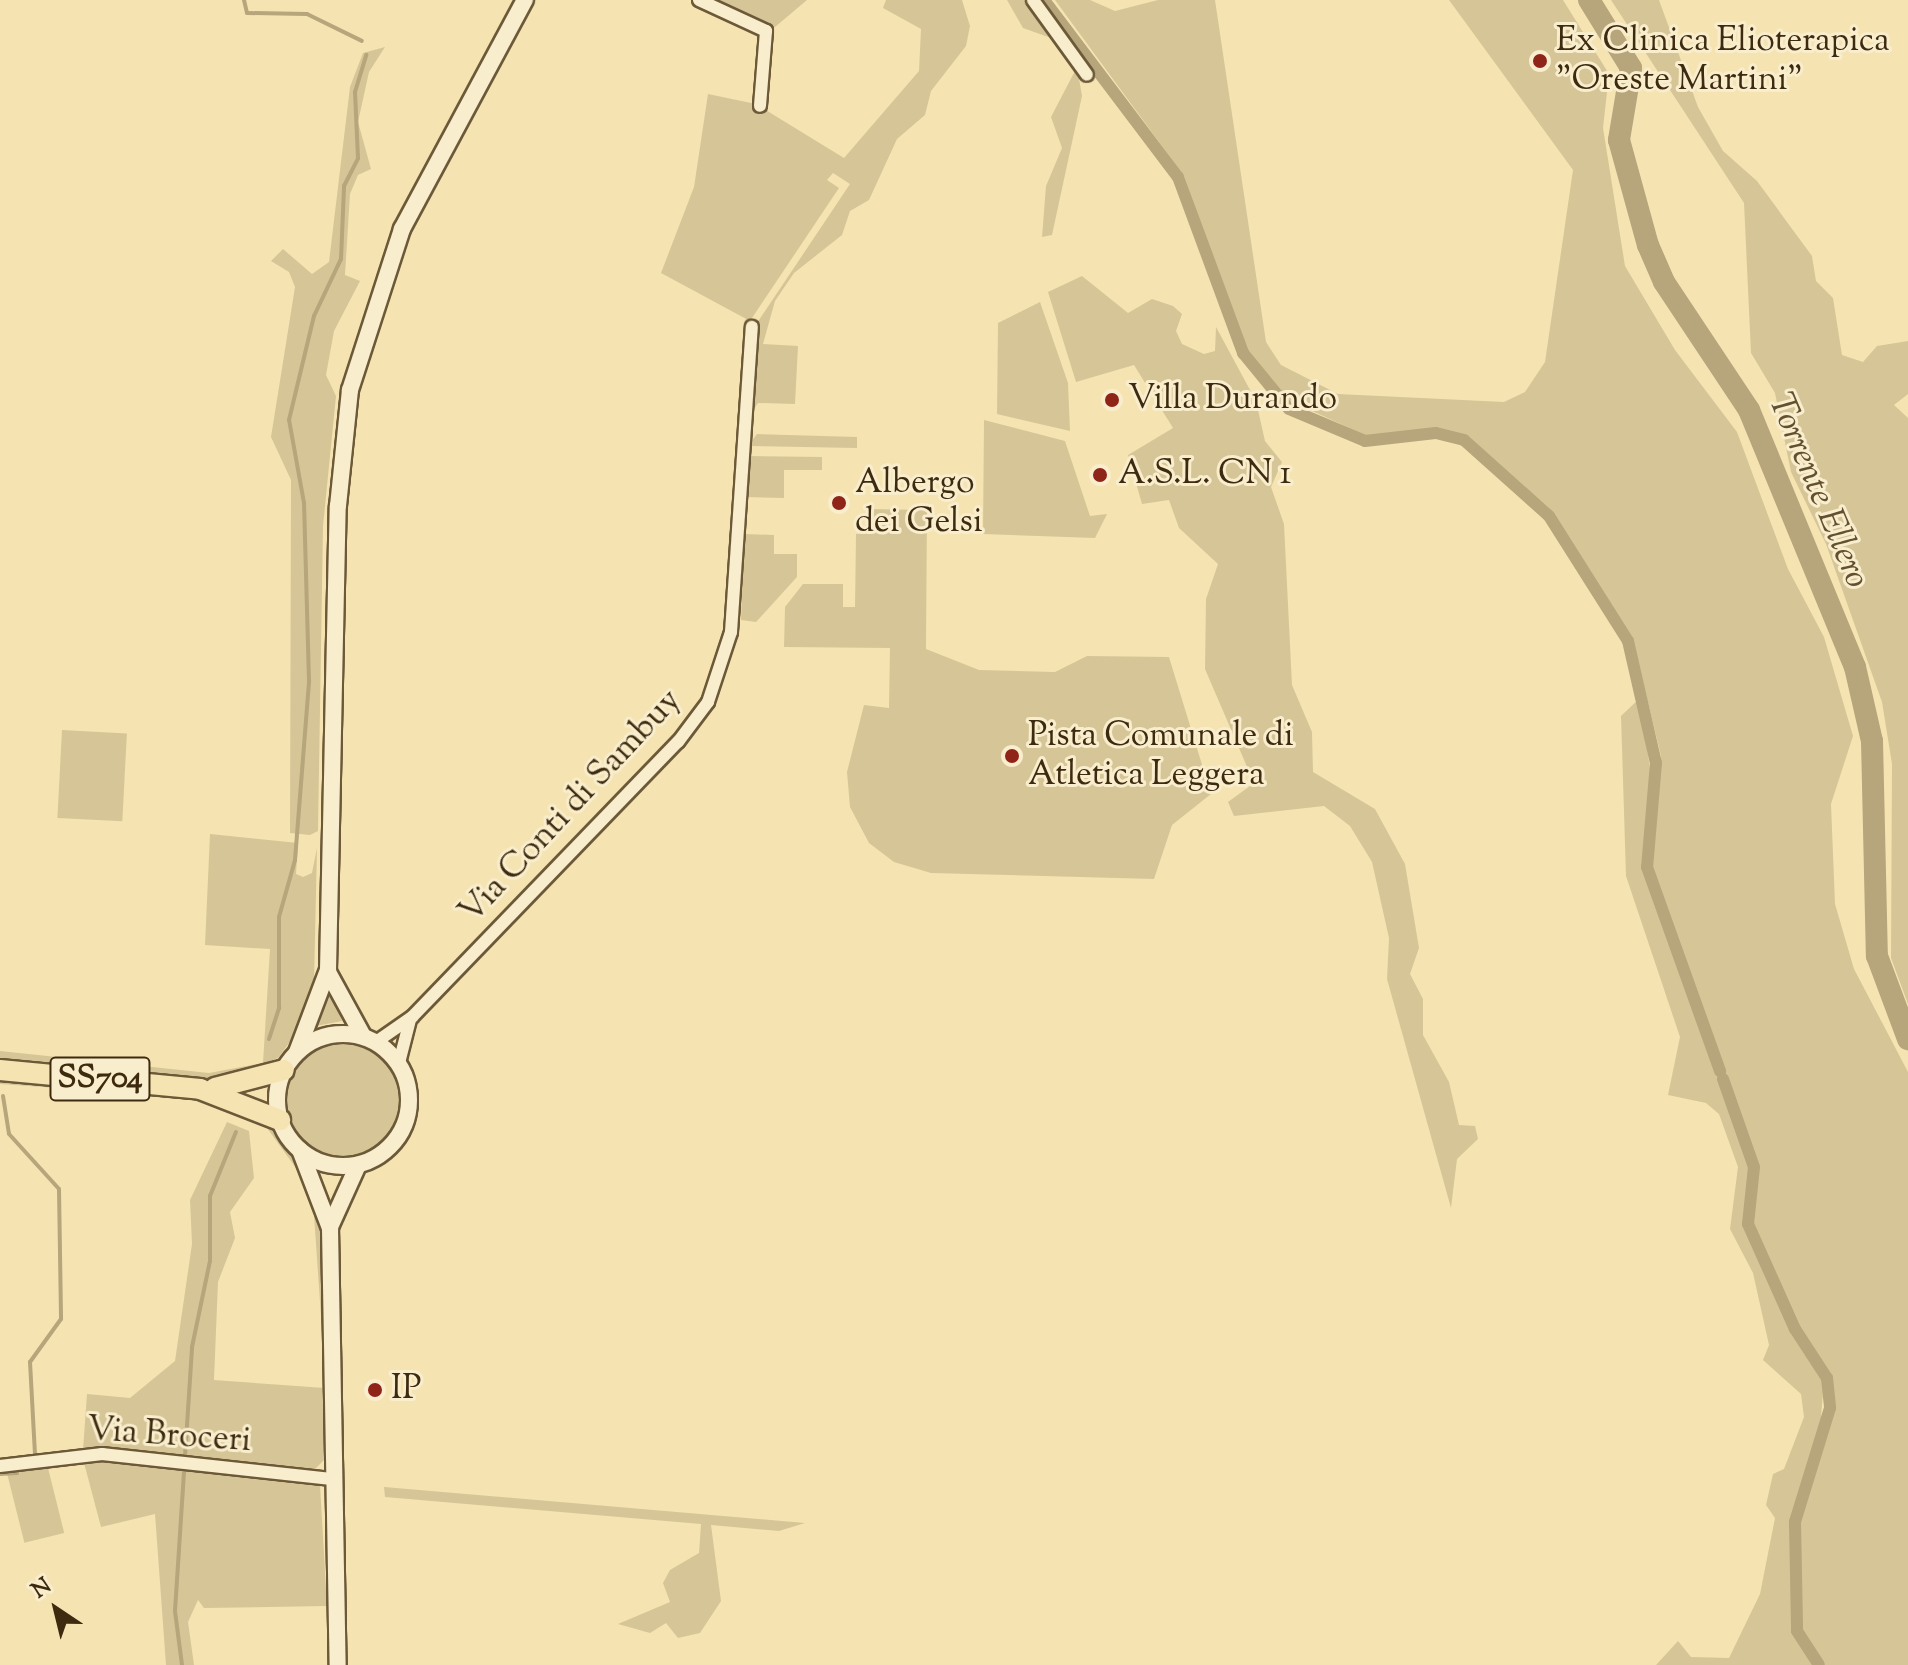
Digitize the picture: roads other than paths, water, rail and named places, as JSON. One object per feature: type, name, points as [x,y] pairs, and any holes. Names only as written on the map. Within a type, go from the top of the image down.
[{"type":"highway","name":"SS704","points":[[0,1070],[200,1089],[280,1120]]},
{"type":"highway","name":"SS704","points":[[200,1089],[284,1070]]},
{"type":"main road","points":[[338,1665],[330,1228],[300,1150],[280,1120],[284,1070],[297,1052],[328,970],[338,506],[350,390],[402,229],[525,0]]},
{"type":"main road","points":[[300,1150],[331,1165],[358,1165],[391,1146],[404,1127],[409,1088],[399,1063],[370,1039],[328,970]]},
{"type":"main road","points":[[297,1052],[325,1036],[370,1039]]},
{"type":"main road","points":[[330,1228],[358,1165]]},
{"type":"street","points":[[699,0],[766,31],[760,106]]},
{"type":"street","points":[[1033,0],[1087,75]]},
{"type":"street","name":"Via Conti di Sambuy","points":[[370,1039],[412,1017],[687,733],[708,702],[731,632],[752,327]]},
{"type":"street","name":"Via Conti di Sambuy","points":[[399,1063],[412,1017]]},
{"type":"street","name":"Via Broceri","points":[[0,1466],[102,1454],[334,1479]]},
{"type":"waterway","points":[[244,0],[247,13],[307,14],[362,41]]},
{"type":"waterway","points":[[1044,0],[1178,177],[1243,353],[1289,409],[1365,441],[1436,433],[1464,440],[1549,516],[1628,641],[1656,763],[1647,867],[1720,1071]]},
{"type":"waterway","name":"Torrente Ellero","points":[[1589,0],[1631,68],[1619,140],[1648,245],[1664,282],[1749,410],[1855,667],[1872,741],[1877,956],[1908,1039]]},
{"type":"waterway","points":[[269,1039],[279,1008],[279,917],[295,860],[309,681],[304,503],[289,420],[314,316],[341,259],[344,186],[358,158],[355,92],[366,55]]},
{"type":"waterway","points":[[1723,1079],[1754,1167],[1748,1224],[1795,1329],[1827,1378],[1830,1408],[1795,1522],[1797,1631],[1819,1665]]},
{"type":"waterway","points":[[3,1096],[9,1134],[59,1189],[61,1319],[30,1362],[35,1454]]},
{"type":"waterway","points":[[182,1665],[175,1611],[192,1347],[210,1261],[210,1196],[236,1132]]},
{"type":"waterway","points":[[0,1474],[17,1473]]},
{"type":"place","name":"Ex Clinica Elioterapica \"Oreste Martini\"","points":[[1540,61]]},
{"type":"place","name":"Villa Durando","points":[[1112,400]]},
{"type":"place","name":"A.S.L. CN 1","points":[[1100,475]]},
{"type":"place","name":"Albergo dei Gelsi","points":[[839,503]]},
{"type":"place","name":"Pista Comunale di Atletica Leggera","points":[[1012,756]]},
{"type":"place","name":"IP","points":[[375,1390]]}]
